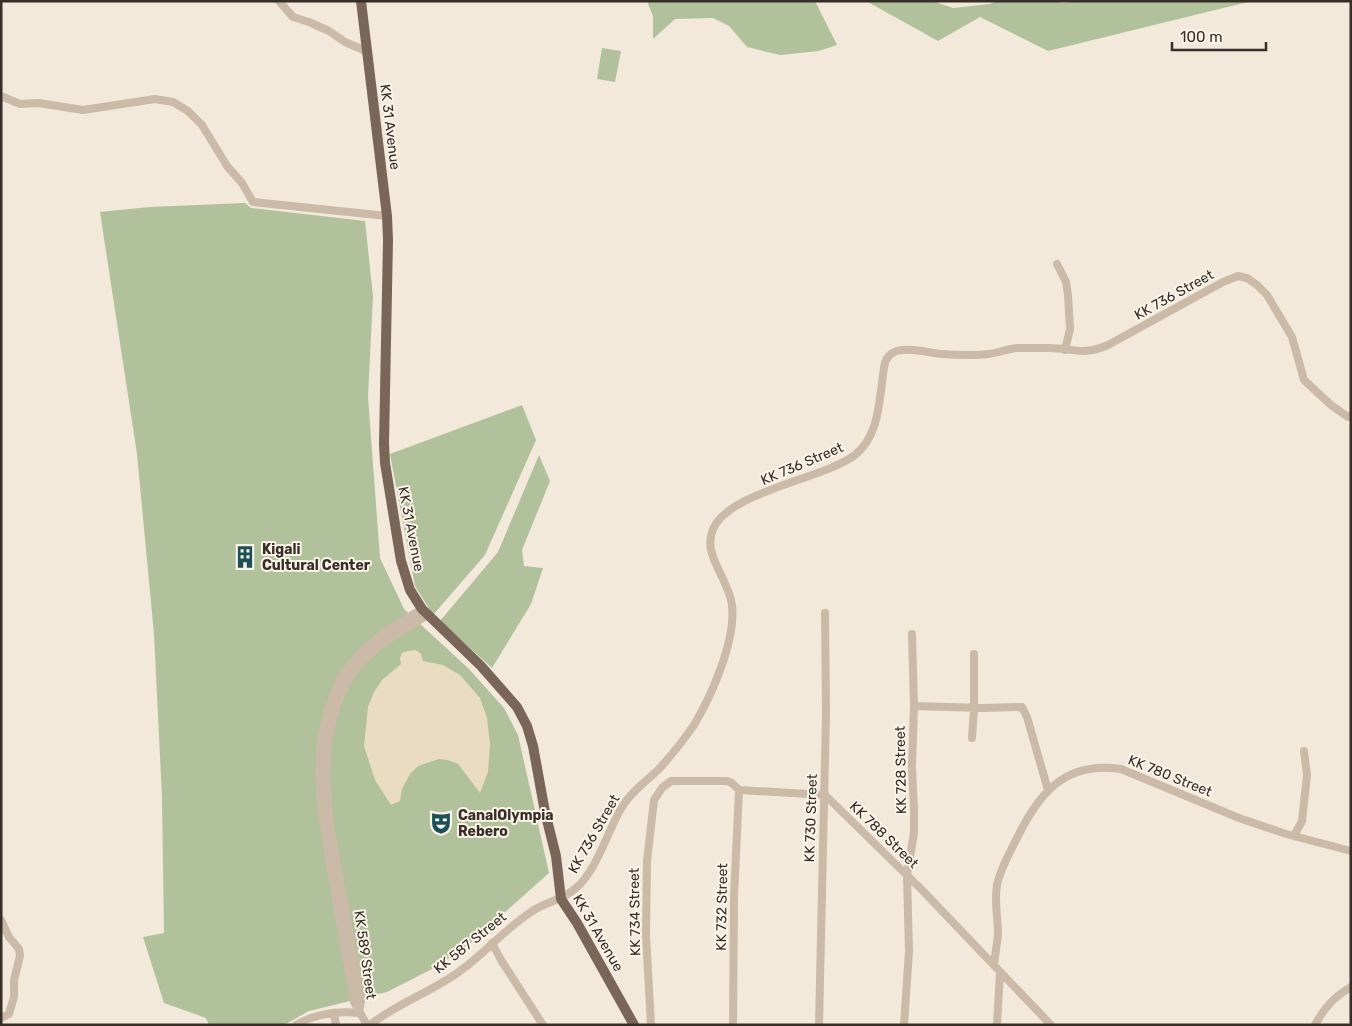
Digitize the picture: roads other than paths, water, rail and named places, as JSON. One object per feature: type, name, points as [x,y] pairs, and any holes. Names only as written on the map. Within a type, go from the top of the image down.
[{"type":"main road","name":"KK 31 Avenue","points":[[361,1],[387,216],[384,444],[385,463],[401,561],[410,590],[425,612],[481,666],[518,707],[527,726],[533,746],[545,812],[556,856],[561,899],[577,923],[634,1025]]},
{"type":"street","points":[[279,1],[293,17],[329,31],[345,42],[366,51]]},
{"type":"street","points":[[1,96],[20,104],[38,103],[83,110],[154,99],[173,102],[188,111],[202,125],[227,166],[242,183],[253,202],[387,216]]},
{"type":"street","points":[[1057,264],[1066,282],[1068,295],[1070,329],[1065,350]]},
{"type":"street","name":"KK 736 Street","points":[[561,899],[579,886],[595,862],[626,801],[680,744],[695,722],[719,671],[732,627],[732,603],[724,578],[714,561],[710,540],[718,520],[725,513],[744,502],[837,466],[860,451],[877,419],[885,362],[891,354],[902,350],[941,354],[976,354],[1015,348],[1051,348],[1079,352],[1098,350],[1223,282],[1238,276],[1247,278],[1257,285],[1267,295],[1283,320],[1292,337],[1304,380],[1331,405],[1350,417]]},
{"type":"street","name":"KK 589 Street","points":[[359,1013],[361,1001],[331,832],[326,775],[329,741],[342,695],[357,668],[377,647],[425,612]]},
{"type":"street","name":"KK 730 Street","points":[[819,1025],[825,795],[824,613]]},
{"type":"street","name":"KK 728 Street","points":[[904,1025],[909,951],[907,876],[914,833],[912,634]]},
{"type":"street","points":[[972,738],[974,654]]},
{"type":"street","points":[[914,706],[1022,707],[1027,717],[1048,790]]},
{"type":"street","points":[[1294,836],[1302,822],[1307,775],[1304,751]]},
{"type":"street","name":"KK 780 Street","points":[[994,965],[998,935],[996,902],[998,885],[1008,856],[1023,824],[1038,801],[1056,782],[1079,772],[1108,767],[1121,769],[1239,818],[1294,836],[1351,851]]},
{"type":"street","points":[[650,776],[667,784],[680,780],[720,780],[732,783],[739,790],[825,795]]},
{"type":"street","name":"KK 734 Street","points":[[651,1025],[646,935],[647,861],[654,800],[667,784]]},
{"type":"street","name":"KK 732 Street","points":[[733,1025],[734,897],[739,790]]},
{"type":"street","name":"KK 788 Street","points":[[825,795],[1037,1008],[1051,1025]]},
{"type":"street","name":"KK 587 Street","points":[[369,1025],[382,1015],[435,987],[460,971],[532,910],[548,902],[561,899]]},
{"type":"street","points":[[1,920],[9,937],[19,949],[20,956],[14,980],[14,997],[9,1014],[1,1018]]},
{"type":"street","points":[[492,943],[543,1025]]},
{"type":"street","points":[[997,1025],[1000,972]]},
{"type":"street","points":[[1315,1025],[1326,1006],[1334,998],[1351,987]]},
{"type":"street","points":[[334,1013],[336,1025]]},
{"type":"street","points":[[296,1025],[306,1019],[334,1013],[359,1013],[369,1025]]},
{"type":"place","name":"Kigali Cultural Center","points":[[245,557]]},
{"type":"place","name":"CanalOlympia Rebero","points":[[441,823]]}]
